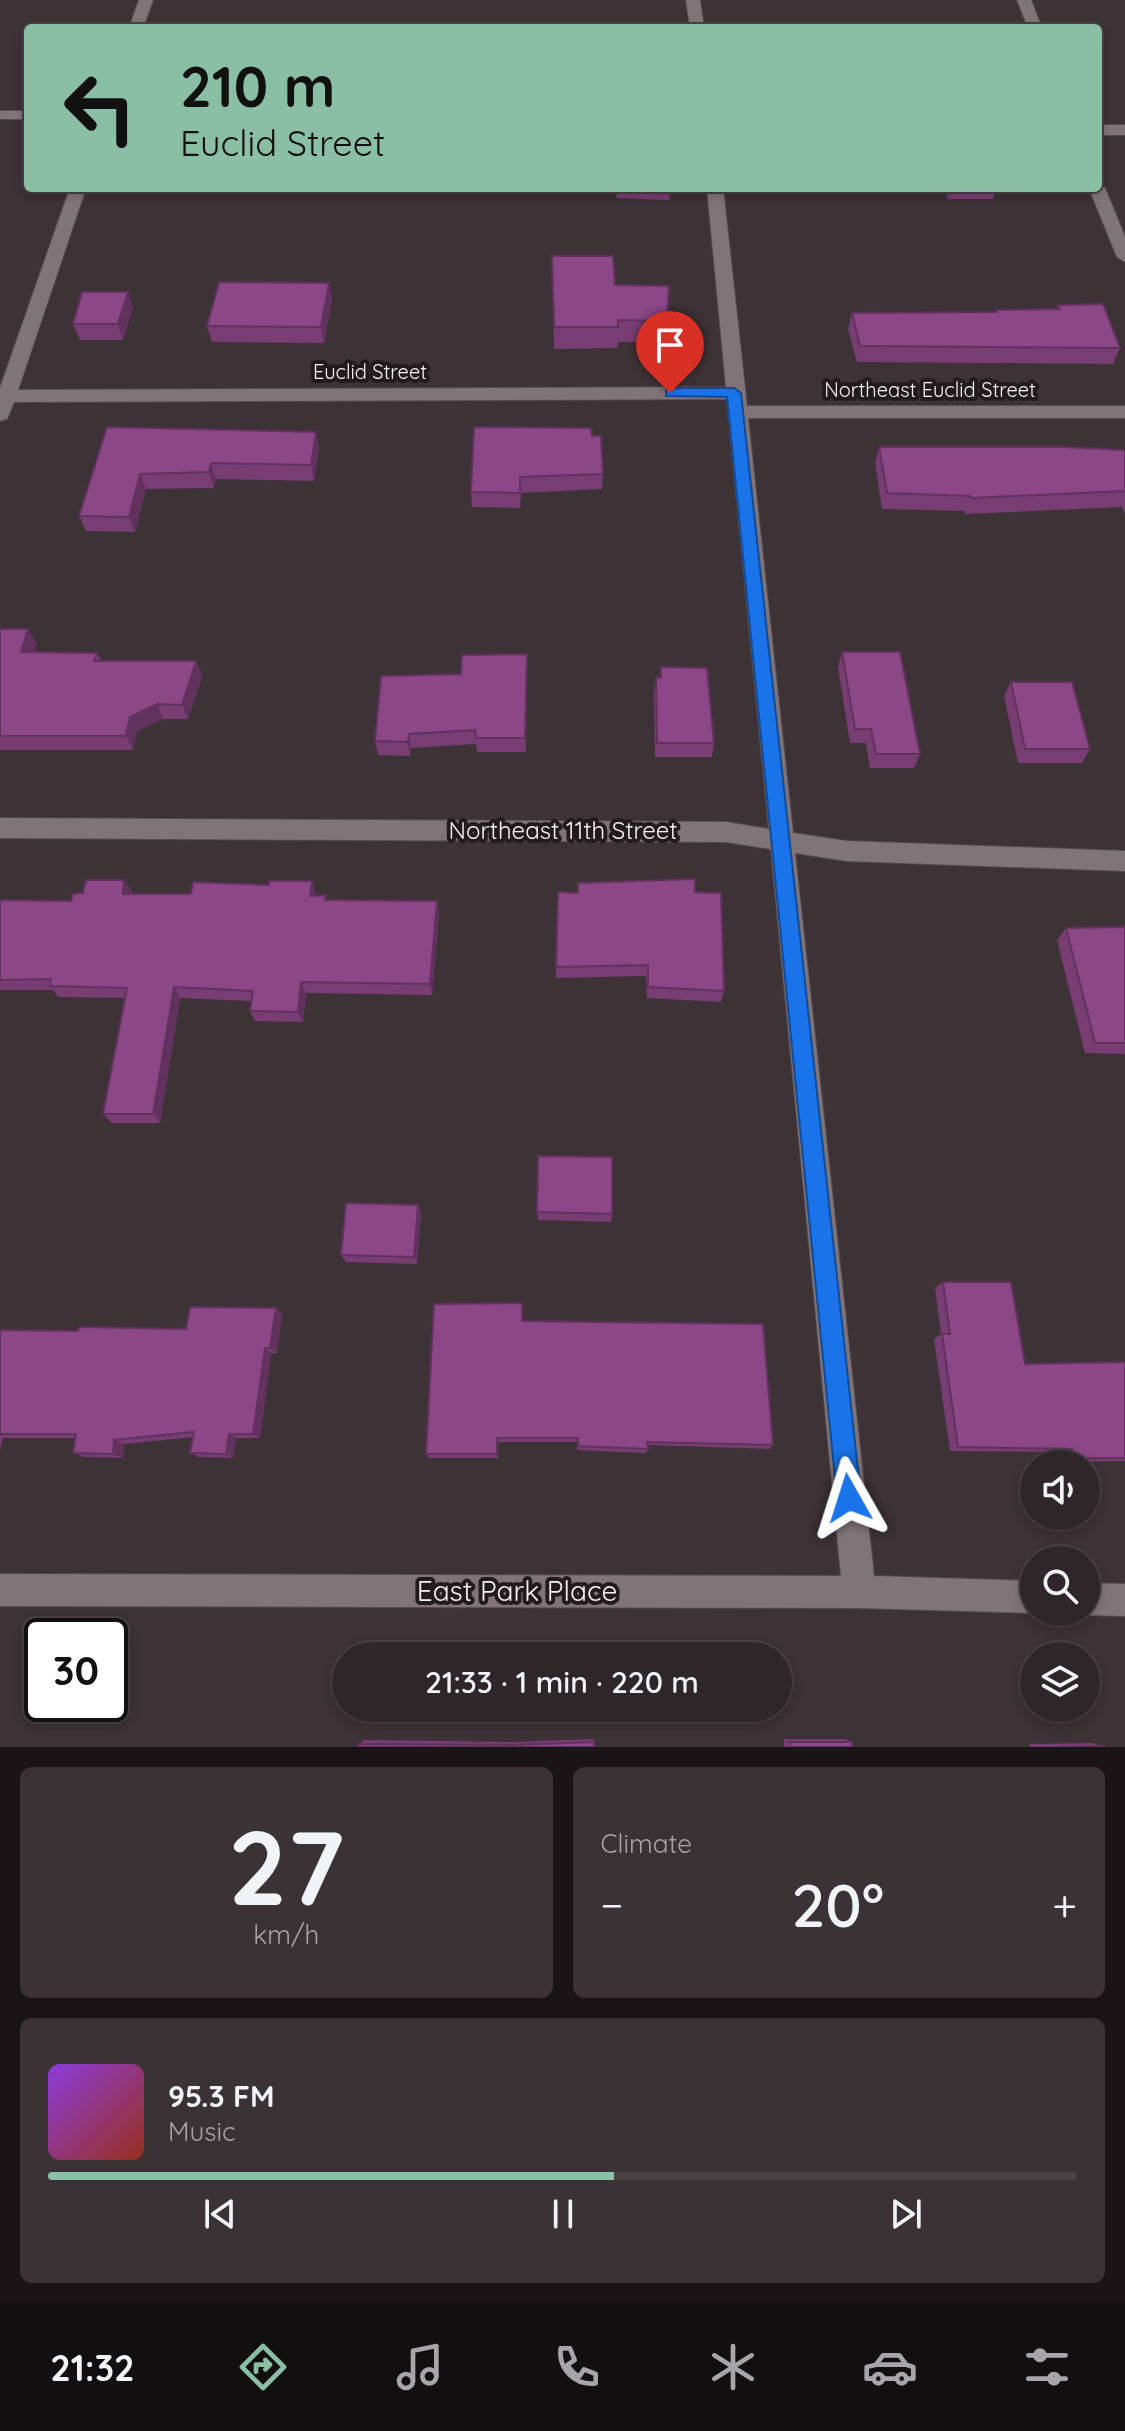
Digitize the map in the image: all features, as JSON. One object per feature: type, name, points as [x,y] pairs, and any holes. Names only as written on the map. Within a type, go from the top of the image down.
[{"type":"street","points":[[137,24],[146,0]]},
{"type":"street","points":[[693,0],[696,24]]},
{"type":"street","points":[[1024,0],[1033,24]]},
{"type":"street","points":[[0,115],[24,115]]},
{"type":"street","points":[[1102,130],[1125,130]]},
{"type":"street","points":[[0,415],[77,192]]},
{"type":"street","points":[[715,192],[859,1592]]},
{"type":"street","points":[[1099,192],[1125,257]]},
{"type":"street","name":"Euclid Street","points":[[7,396],[735,402]]},
{"type":"street","name":"Northeast Euclid Street","points":[[735,402],[1125,412]]},
{"type":"street","name":"Northeast 11th Street","points":[[0,828],[726,832],[847,851],[1125,861]]},
{"type":"street","name":"East Park Place","points":[[0,1590],[859,1592],[1020,1597]]},
{"type":"street","points":[[1100,1599],[1125,1600]]},
{"type":"building","points":[[552,256],[613,256],[615,285],[669,286],[667,321],[618,320],[618,327],[554,327]]},
{"type":"building","points":[[219,282],[329,283],[321,327],[207,326]]},
{"type":"building","points":[[82,292],[128,292],[118,324],[73,324]]},
{"type":"building","points":[[1103,304],[1120,348],[860,346],[852,313],[997,312]]},
{"type":"building","points":[[107,427],[316,432],[311,465],[211,463],[209,472],[140,474],[129,517],[79,516]]},
{"type":"building","points":[[474,427],[591,428],[592,436],[601,436],[603,474],[520,477],[520,493],[471,492]]},
{"type":"building","points":[[879,447],[1125,450],[1125,491],[971,498],[887,493]]},
{"type":"building","points":[[0,629],[28,629],[21,652],[97,653],[94,661],[196,661],[182,705],[157,704],[130,717],[126,736],[0,736]]},
{"type":"building","points":[[842,652],[900,652],[920,754],[876,754],[871,729],[855,729]]},
{"type":"building","points":[[527,654],[525,738],[476,738],[475,730],[409,734],[408,742],[375,741],[381,676],[461,674],[462,655]]},
{"type":"building","points":[[661,667],[707,668],[714,743],[657,743],[656,677],[661,678]]},
{"type":"building","points":[[1011,682],[1072,682],[1090,749],[1025,749]]},
{"type":"building","points":[[695,879],[695,892],[721,893],[724,991],[648,987],[648,965],[556,967],[558,892],[578,893],[578,883]]},
{"type":"building","points":[[86,880],[124,880],[123,894],[191,894],[193,882],[269,885],[269,881],[312,881],[310,896],[326,895],[325,900],[437,901],[430,984],[301,982],[298,1012],[250,1011],[253,991],[174,987],[153,1114],[103,1114],[127,988],[50,986],[51,979],[0,980],[0,900],[71,901],[73,894],[83,893]]},
{"type":"building","points":[[1125,927],[1125,1043],[1095,1043],[1066,928]]},
{"type":"building","points":[[538,1156],[612,1157],[612,1214],[537,1212]]},
{"type":"building","points":[[346,1203],[418,1205],[414,1257],[341,1255]]},
{"type":"building","points":[[943,1282],[1011,1282],[1025,1364],[1125,1362],[1125,1458],[1100,1458],[1100,1450],[958,1447],[942,1334],[950,1334]]},
{"type":"building","points":[[522,1303],[522,1321],[763,1324],[773,1445],[647,1442],[648,1449],[578,1446],[578,1438],[497,1438],[497,1454],[426,1454],[434,1304]]},
{"type":"building","points":[[190,1307],[276,1308],[270,1348],[265,1348],[253,1434],[229,1434],[226,1454],[190,1453],[194,1432],[114,1440],[113,1454],[73,1453],[76,1434],[0,1434],[0,1330],[78,1331],[79,1327],[186,1329]]},
{"type":"building","points":[[594,1742],[594,1747],[358,1747],[359,1744]]},
{"type":"building","points":[[789,1742],[852,1742],[852,1747],[790,1747]]},
{"type":"route","points":[[670,393],[734,393],[849,1498]]}]
